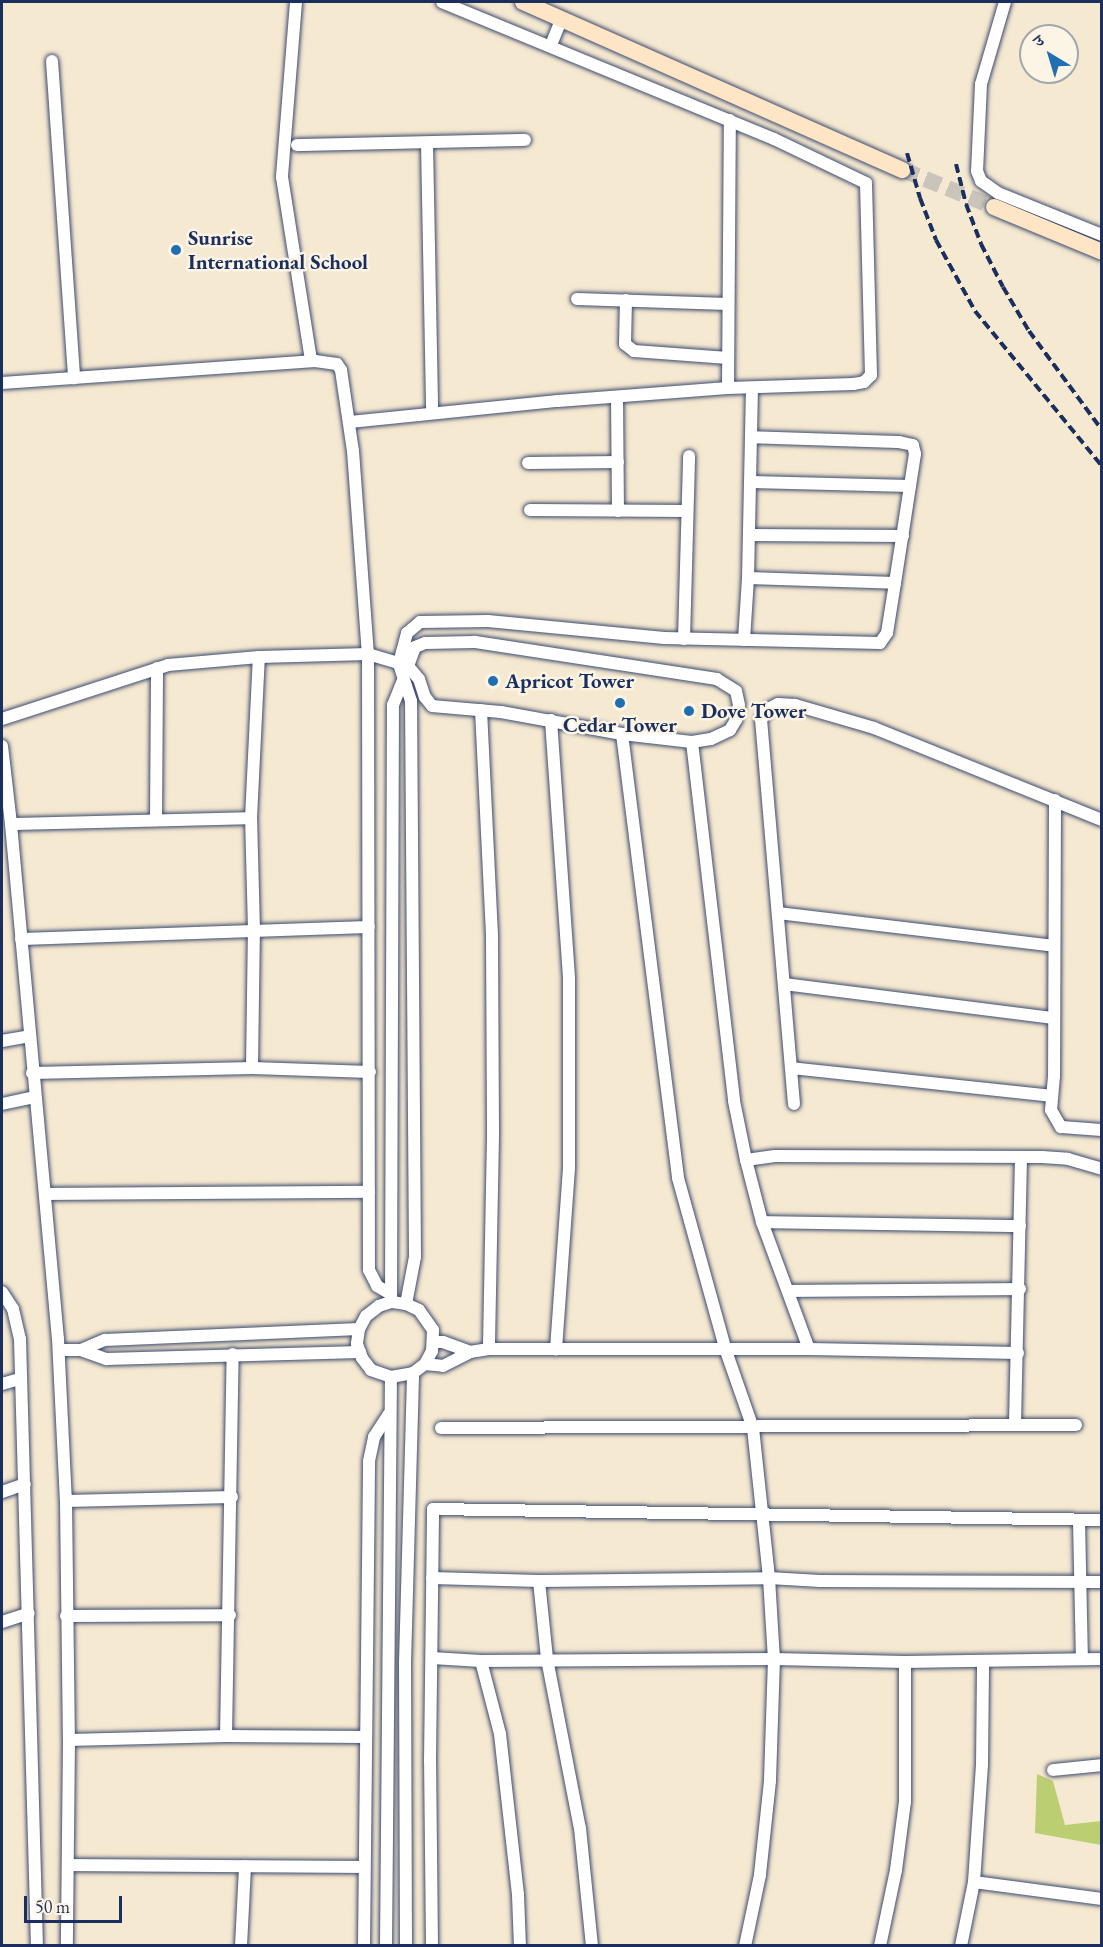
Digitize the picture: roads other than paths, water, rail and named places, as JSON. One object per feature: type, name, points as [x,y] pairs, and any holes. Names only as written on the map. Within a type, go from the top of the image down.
[{"type":"street","points":[[296,2],[282,177],[311,361]]},
{"type":"street","points":[[350,422],[728,388],[853,384],[864,382],[871,375],[866,183],[814,156],[730,120],[442,2]]},
{"type":"street","points":[[523,2],[903,170]]},
{"type":"street","points":[[1005,2],[981,84],[977,171],[981,181],[998,193],[1101,235]]},
{"type":"street","points":[[551,45],[561,20]]},
{"type":"street","points":[[52,62],[74,378]]},
{"type":"street","points":[[728,388],[730,120]]},
{"type":"street","points":[[297,145],[525,140]]},
{"type":"street","points":[[427,143],[432,413]]},
{"type":"street","points":[[994,207],[1101,252]]},
{"type":"street","points":[[577,298],[728,304]]},
{"type":"street","points":[[626,300],[625,344],[634,351],[728,358]]},
{"type":"street","points":[[2,383],[311,361],[328,361],[337,364],[341,370],[350,422],[368,654],[369,1270],[377,1286],[391,1298],[419,1310],[433,1330],[433,1342],[425,1364],[413,1373],[391,1377],[371,1370],[360,1352],[359,1329],[366,1316],[391,1298]]},
{"type":"street","points":[[744,640],[750,535],[752,388]]},
{"type":"street","points":[[617,397],[618,511]]},
{"type":"street","points":[[406,1304],[415,1257],[411,701],[403,680],[407,633],[414,625],[430,621],[515,622],[684,639],[880,643],[887,633],[903,536],[914,448],[907,443],[752,437]]},
{"type":"street","points":[[684,639],[689,456]]},
{"type":"street","points":[[528,463],[618,462]]},
{"type":"street","points":[[751,482],[910,486]]},
{"type":"street","points":[[530,510],[687,511]]},
{"type":"street","points":[[750,535],[903,536]]},
{"type":"street","points":[[748,578],[895,583]]},
{"type":"street","points":[[2,719],[157,669],[186,662],[368,654],[403,664],[419,679],[425,697],[432,706],[481,710],[551,720],[622,734],[692,742],[721,736],[730,730],[736,720],[738,705],[736,691],[717,679],[474,642],[425,643],[415,647],[403,664]]},
{"type":"street","points":[[252,1068],[254,930],[251,818],[259,657]]},
{"type":"street","points":[[156,819],[157,669]]},
{"type":"street","points":[[391,1298],[393,705],[403,680]]},
{"type":"street","points":[[794,1104],[761,720],[768,709],[778,704],[795,705],[874,728],[1101,820]]},
{"type":"street","points":[[481,710],[492,950],[494,1136],[489,1350]]},
{"type":"street","points":[[551,720],[569,978],[569,1168],[556,1350]]},
{"type":"street","points":[[622,734],[678,1178],[726,1351],[753,1428],[769,1578],[774,1659],[770,1781],[760,1875],[745,1946]]},
{"type":"street","points":[[692,742],[734,1101],[762,1222],[809,1349]]},
{"type":"street","points":[[2,746],[59,1350],[66,1501],[69,1740],[67,1946]]},
{"type":"street","points":[[1055,800],[1051,1110],[1061,1126],[1080,1130],[1101,1130]]},
{"type":"street","points":[[11,824],[251,818]]},
{"type":"street","points":[[778,913],[1054,946]]},
{"type":"street","points":[[21,939],[369,927]]},
{"type":"street","points":[[784,984],[1053,1018]]},
{"type":"street","points":[[2,1041],[30,1036]]},
{"type":"street","points":[[32,1072],[252,1068],[370,1072]]},
{"type":"street","points":[[791,1068],[1052,1096]]},
{"type":"street","points":[[2,1104],[35,1097]]},
{"type":"street","points":[[746,1160],[775,1156],[1021,1157],[1068,1159],[1101,1169]]},
{"type":"street","points":[[1015,1423],[1020,1289],[1021,1157]]},
{"type":"street","points":[[45,1194],[369,1192]]},
{"type":"street","points":[[762,1222],[1020,1226]]},
{"type":"street","points":[[788,1291],[1020,1289]]},
{"type":"street","points":[[2,1292],[17,1322],[25,1484],[37,1946]]},
{"type":"street","points":[[81,1350],[105,1340],[359,1329]]},
{"type":"street","points":[[433,1342],[443,1342],[470,1352]]},
{"type":"street","points":[[425,1364],[443,1366],[470,1352],[489,1350],[809,1349],[1018,1353]]},
{"type":"street","points":[[59,1350],[81,1350],[106,1359],[360,1352]]},
{"type":"street","points":[[226,1736],[232,1497],[232,1354]]},
{"type":"street","points":[[406,1946],[405,1663],[413,1373]]},
{"type":"street","points":[[386,1946],[392,1501],[389,1414],[391,1377]]},
{"type":"street","points":[[2,1384],[20,1379]]},
{"type":"street","points":[[364,1946],[369,1461],[374,1437],[389,1414]]},
{"type":"street","points":[[441,1428],[753,1428],[1015,1423],[1076,1425]]},
{"type":"street","points":[[2,1492],[25,1484]]},
{"type":"street","points":[[66,1501],[232,1497]]},
{"type":"street","points":[[432,1946],[434,1509],[1101,1520]]},
{"type":"street","points":[[1079,1520],[1082,1658]]},
{"type":"street","points":[[432,1578],[539,1581],[769,1578],[820,1581],[1101,1582]]},
{"type":"street","points":[[539,1581],[548,1659],[579,1828],[592,1946]]},
{"type":"street","points":[[2,1622],[28,1613]]},
{"type":"street","points":[[66,1616],[230,1615]]},
{"type":"street","points":[[432,1658],[481,1661],[774,1659],[905,1662],[1101,1659]]},
{"type":"street","points":[[481,1661],[502,1751],[518,1895],[520,1946]]},
{"type":"street","points":[[880,1946],[896,1870],[904,1802],[905,1662]]},
{"type":"street","points":[[961,1946],[974,1882],[982,1765],[983,1662]]},
{"type":"street","points":[[69,1740],[226,1736],[366,1737]]},
{"type":"street","points":[[1053,1770],[1101,1766]]},
{"type":"street","points":[[68,1865],[364,1867]]},
{"type":"street","points":[[241,1946],[244,1866]]},
{"type":"street","points":[[974,1882],[1101,1899]]},
{"type":"tunnel","points":[[903,170],[994,207]]},
{"type":"railway","points":[[907,153],[920,198],[936,240],[975,311],[1102,466]]},
{"type":"railway","points":[[956,164],[966,204],[981,244],[1003,287],[1029,331],[1102,430]]},
{"type":"place","name":"Sunrise International School","points":[[176,250]]},
{"type":"place","name":"Apricot Tower","points":[[493,681]]},
{"type":"place","name":"Cedar Tower","points":[[620,703]]},
{"type":"place","name":"Dove Tower","points":[[689,711]]}]
